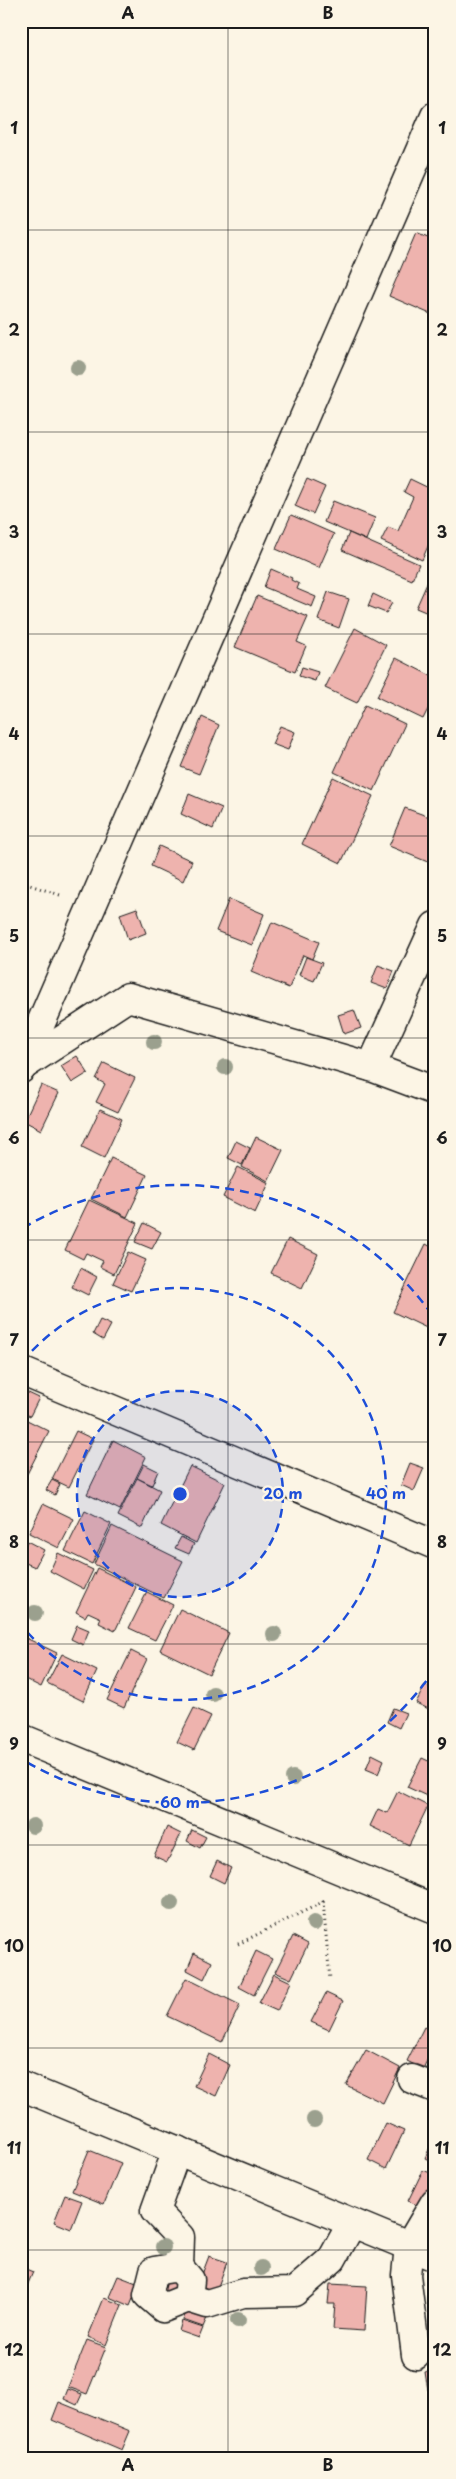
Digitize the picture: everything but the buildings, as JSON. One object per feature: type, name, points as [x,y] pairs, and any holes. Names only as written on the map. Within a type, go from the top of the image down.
[{"type":"street","points":[[22,1067],[435,116]]},
{"type":"street","points":[[371,1067],[435,926]]},
{"type":"street","points":[[22,1067],[128,997],[371,1067],[435,1091]]},
{"type":"street","points":[[21,1371],[435,1545]]},
{"type":"street","points":[[21,1738],[435,1909]]},
{"type":"street","points":[[21,2086],[435,2257]]},
{"type":"street","points":[[177,2150],[155,2211],[180,2237],[179,2267],[190,2280],[188,2298]]},
{"type":"street","points":[[416,2355],[406,2275],[409,2246],[435,2202]]},
{"type":"street","points":[[179,2267],[154,2271],[148,2294],[163,2308],[188,2298],[207,2304],[243,2293],[294,2292],[332,2259],[352,2223]]},
{"type":"path","points":[[21,882],[92,906]]},
{"type":"path","points":[[310,1857],[323,1902],[330,1980]]},
{"type":"path","points":[[238,1944],[331,1898]]}]
